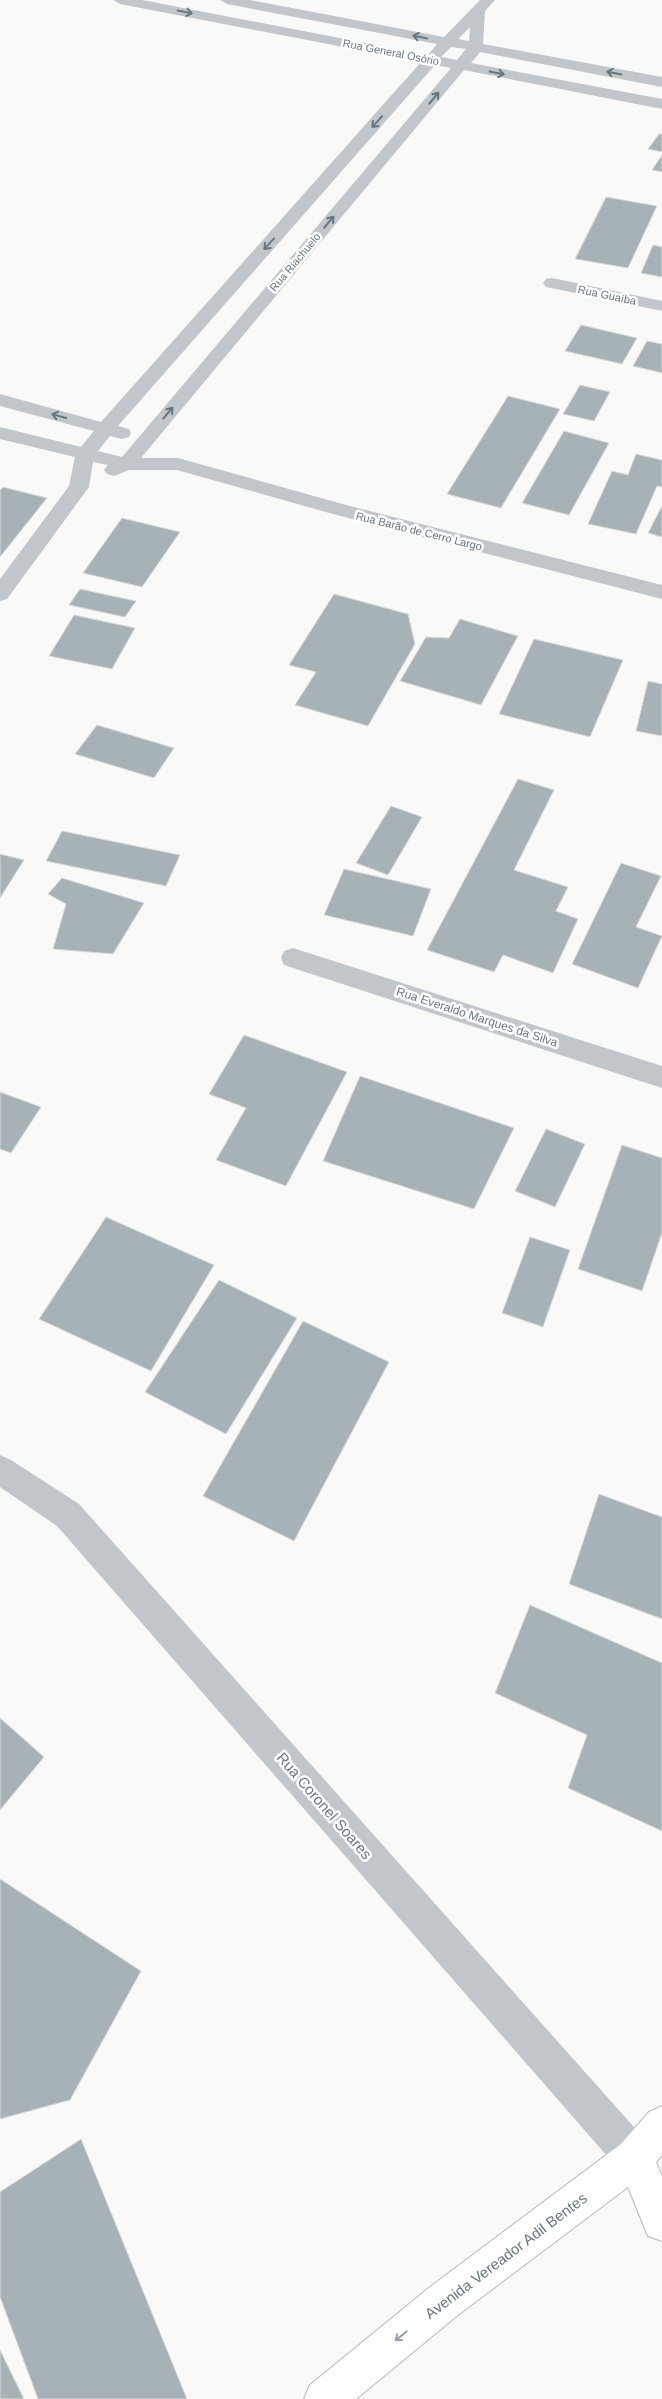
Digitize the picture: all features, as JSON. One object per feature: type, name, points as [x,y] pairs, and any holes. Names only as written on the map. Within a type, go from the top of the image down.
[{"type":"street","name":"Rua General Osório","points":[[120,0],[662,104]]},
{"type":"street","name":"Rua General Osório","points":[[227,0],[662,82]]},
{"type":"street","name":"Rua Riachuelo","points":[[92,481],[85,455],[106,428],[447,42],[488,0]]},
{"type":"street","points":[[476,47],[478,12]]},
{"type":"street","name":"Rua Riachuelo","points":[[0,594],[92,481],[126,464],[476,47]]},
{"type":"street","name":"Rua Guaíba","points":[[552,283],[662,306]]},
{"type":"street","name":"Rua Barão de Cerro Largo","points":[[0,400],[146,439],[178,464]]},
{"type":"street","name":"Rua Barão de Cerro Largo","points":[[0,433],[126,464],[178,464],[340,510],[662,592]]},
{"type":"street","name":"Rua Everaldo Marques da Silva","points":[[293,958],[662,1077]]},
{"type":"street","name":"Rua Coronel Soares","points":[[0,1470],[68,1515],[635,2158]]},
{"type":"street","name":"Avenida Vereador Adil Bentes","points":[[324,2399],[444,2301],[635,2158],[662,2125]]},
{"type":"street","points":[[635,2158],[662,2222]]},
{"type":"building","points":[[659,134],[662,134],[662,152],[648,149]]},
{"type":"building","points":[[662,155],[662,172],[652,170]]},
{"type":"building","points":[[606,197],[657,206],[628,268],[575,259]]},
{"type":"building","points":[[653,245],[662,247],[662,277],[641,273]]},
{"type":"building","points":[[581,325],[637,338],[622,364],[565,351]]},
{"type":"building","points":[[647,341],[662,344],[662,373],[633,366]]},
{"type":"building","points":[[580,385],[610,392],[594,421],[563,414]]},
{"type":"building","points":[[508,396],[560,409],[501,508],[447,494]]},
{"type":"building","points":[[564,431],[609,443],[569,515],[522,503]]},
{"type":"building","points":[[636,454],[662,460],[662,487],[657,486],[636,534],[588,524],[612,471],[628,475]]},
{"type":"building","points":[[3,487],[47,498],[0,557],[0,490]]},
{"type":"building","points":[[662,506],[662,537],[648,533]]},
{"type":"building","points":[[122,518],[180,532],[142,587],[83,573]]},
{"type":"building","points":[[80,589],[136,601],[125,617],[69,605]]},
{"type":"building","points":[[334,594],[408,614],[415,644],[368,726],[295,705],[316,672],[289,665]]},
{"type":"building","points":[[74,615],[135,628],[112,669],[49,656]]},
{"type":"building","points":[[460,619],[518,636],[481,705],[400,681],[426,637],[449,638]]},
{"type":"building","points":[[534,639],[623,660],[590,737],[499,714]]},
{"type":"building","points":[[648,681],[662,684],[662,736],[636,731]]},
{"type":"building","points":[[97,725],[174,748],[154,778],[75,754]]},
{"type":"building","points":[[518,779],[554,790],[514,870],[568,887],[556,911],[578,919],[553,973],[503,955],[494,972],[427,950]]},
{"type":"building","points":[[391,806],[422,817],[388,875],[356,863]]},
{"type":"building","points":[[62,831],[180,855],[166,886],[46,861]]},
{"type":"building","points":[[0,854],[24,860],[0,898]]},
{"type":"building","points":[[621,863],[661,876],[636,927],[662,936],[638,988],[572,964]]},
{"type":"building","points":[[344,869],[431,889],[413,936],[324,915]]},
{"type":"building","points":[[62,878],[144,903],[113,954],[53,949],[66,904],[48,894]]},
{"type":"building","points":[[244,1035],[347,1072],[286,1186],[216,1160],[246,1108],[209,1094]]},
{"type":"building","points":[[360,1076],[514,1128],[474,1209],[323,1161]]},
{"type":"building","points":[[0,1092],[41,1107],[11,1153],[0,1149]]},
{"type":"building","points":[[546,1129],[585,1144],[555,1207],[515,1191]]},
{"type":"building","points":[[622,1145],[662,1158],[662,1233],[642,1291],[578,1269]]},
{"type":"building","points":[[106,1217],[214,1265],[151,1371],[39,1319]]},
{"type":"building","points":[[530,1237],[570,1250],[543,1327],[502,1313]]},
{"type":"building","points":[[219,1280],[297,1318],[226,1434],[145,1392]]},
{"type":"building","points":[[303,1321],[389,1362],[294,1541],[203,1496]]},
{"type":"building","points":[[599,1494],[662,1517],[662,1619],[569,1584]]},
{"type":"building","points":[[530,1605],[662,1663],[662,1831],[568,1788],[587,1735],[495,1693]]},
{"type":"building","points":[[0,1718],[44,1757],[0,1810]]},
{"type":"building","points":[[0,1879],[141,1971],[70,2100],[0,2119]]},
{"type":"building","points":[[81,2139],[187,2399],[38,2399],[0,2297],[0,2192]]},
{"type":"building","points":[[0,2350],[24,2399],[0,2399]]}]
